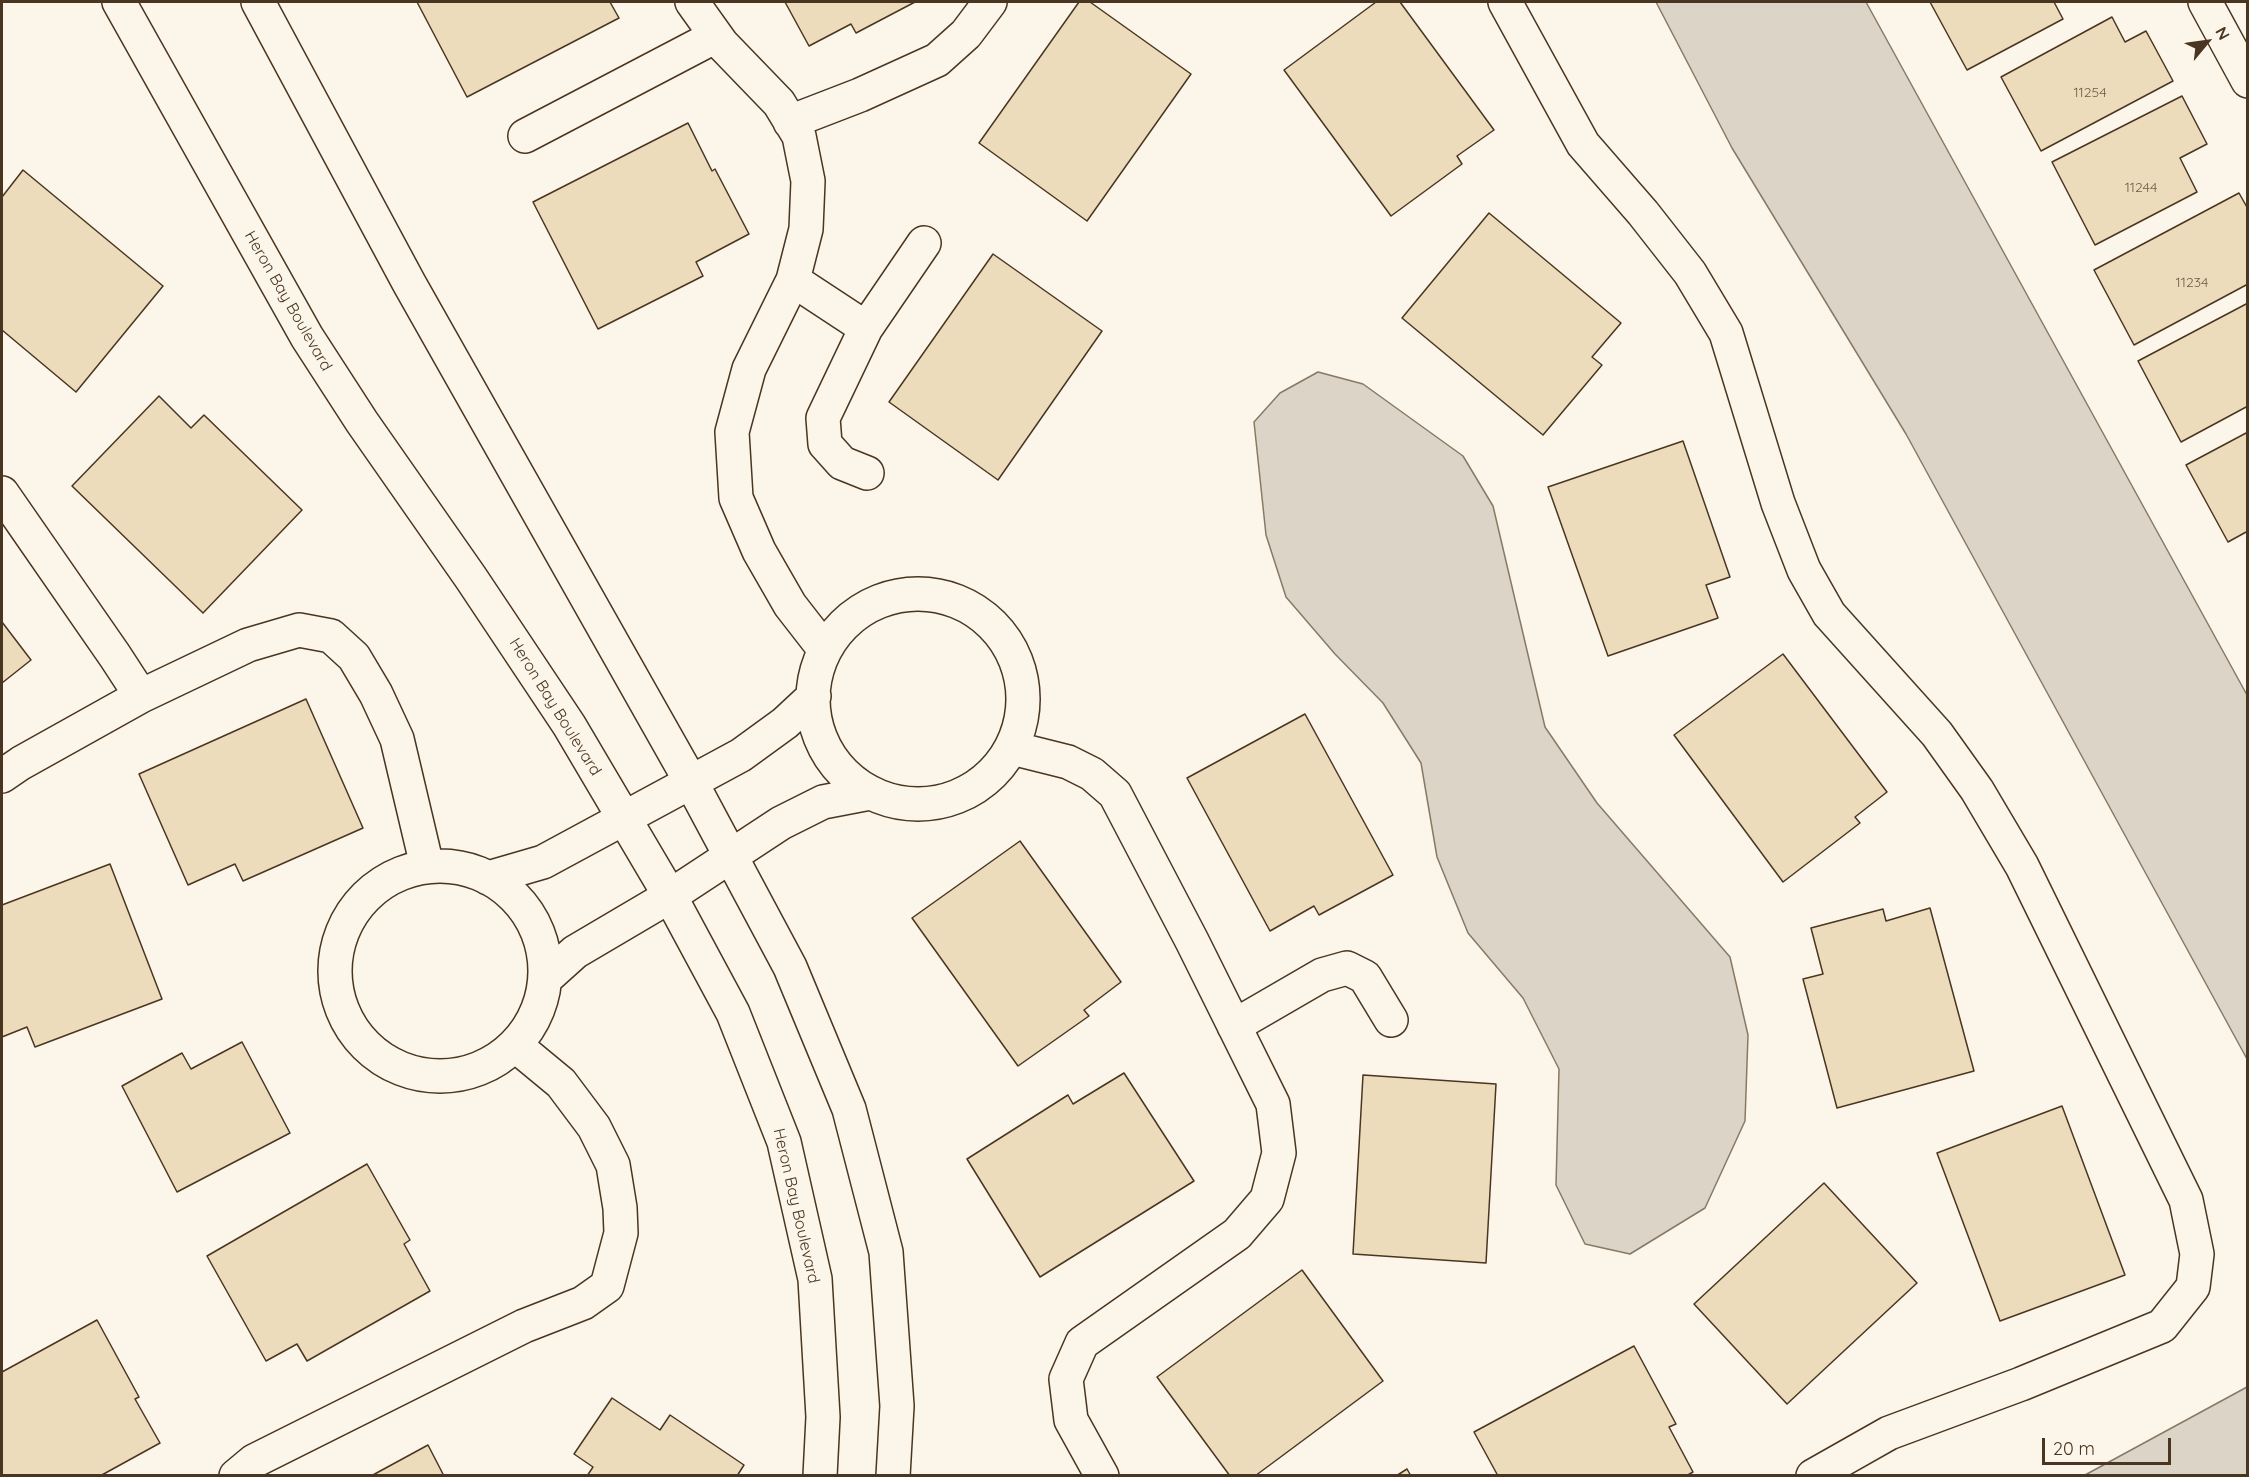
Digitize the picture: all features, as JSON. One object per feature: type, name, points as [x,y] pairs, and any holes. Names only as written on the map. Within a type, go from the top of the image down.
[{"type":"street","name":"Heron Bay Boulevard","points":[[119,2],[307,337],[362,422],[471,578],[569,725],[669,896],[733,1013],[784,1142],[815,1279],[823,1417],[820,1476]]},
{"type":"street","points":[[258,2],[409,283],[691,782],[790,968],[849,1109],[886,1252],[897,1406],[893,1476]]},
{"type":"street","points":[[692,2],[716,36],[779,103],[799,136],[808,181],[806,230],[794,280],[749,369],[732,432],[736,498],[759,551],[790,605],[825,650]]},
{"type":"street","points":[[790,122],[860,95],[937,60],[966,34],[990,2]]},
{"type":"street","points":[[1505,2],[1583,144],[1643,213],[1683,264],[1726,333],[1779,503],[1804,570],[1829,614],[1937,734],[1977,790],[2022,866],[2186,1200],[2197,1254],[2193,1287],[2162,1326],[2021,1384],[1889,1433],[1813,1476]]},
{"type":"street","points":[[2205,2],[2247,81]]},
{"type":"street","points":[[525,136],[716,36]]},
{"type":"street","points":[[867,473],[842,463],[825,444],[823,418],[866,328],[924,243]]},
{"type":"street","points":[[794,280],[866,328]]},
{"type":"street","points":[[2,493],[116,656],[141,696]]},
{"type":"street","points":[[902,595],[935,595],[967,606],[994,626],[1013,652],[1023,684],[1022,717],[1012,748],[993,775],[966,795],[934,804],[901,804],[870,793],[843,774],[824,747],[814,715],[814,682],[825,650],[844,624],[862,611],[871,605],[902,595]]},
{"type":"street","points":[[2,776],[141,696],[248,645],[299,630],[332,636],[354,657],[376,694],[398,739],[427,866]]},
{"type":"street","points":[[488,878],[543,862],[741,755],[785,723],[814,696]]},
{"type":"street","points":[[1012,748],[1068,762],[1092,774],[1114,794],[1273,1104],[1279,1153],[1267,1199],[1237,1234],[1082,1343],[1066,1379],[1071,1420],[1102,1476]]},
{"type":"street","points":[[545,979],[575,952],[669,896],[781,823],[823,802],[870,793]]},
{"type":"street","points":[[427,866],[459,867],[488,878],[513,896],[532,920],[542,948],[545,979],[536,1014],[516,1045],[486,1067],[477,1070],[451,1077],[414,1074],[381,1059],[355,1034],[338,1001],[334,965],[343,929],[363,898],[392,877],[427,866]]},
{"type":"street","points":[[1234,1026],[1322,975],[1347,968],[1365,977],[1391,1020]]},
{"type":"street","points":[[236,1476],[254,1461],[524,1326],[583,1304],[607,1286],[621,1233],[620,1208],[613,1166],[594,1127],[561,1083],[516,1045]]},
{"type":"shaded area","points":[[1656,2],[1866,2],[2247,695],[2247,1059],[1906,434],[1732,148]]},
{"type":"shaded area","points":[[1318,372],[1363,384],[1463,456],[1493,506],[1545,727],[1597,803],[1730,957],[1748,1035],[1745,1121],[1705,1208],[1630,1254],[1585,1244],[1556,1185],[1559,1069],[1523,998],[1468,933],[1437,857],[1421,763],[1383,703],[1335,654],[1286,597],[1266,535],[1254,422],[1280,393]]},
{"type":"shaded area","points":[[2247,1387],[2247,1475],[2085,1475]]},
{"type":"building","points":[[417,2],[610,2],[619,18],[467,97]]},
{"type":"building","points":[[785,2],[915,2],[856,33],[851,24],[809,46]]},
{"type":"building","points":[[1079,2],[1090,2],[1191,74],[1087,221],[979,143]]},
{"type":"building","points":[[1376,2],[1400,2],[1494,130],[1457,156],[1462,164],[1391,216],[1284,70]]},
{"type":"building","points":[[1930,2],[2054,2],[2063,19],[1967,70]]},
{"type":"building","points":[[2112,17],[2125,42],[2146,31],[2173,81],[2041,151],[2001,77]]},
{"type":"building","points":[[2182,96],[2207,144],[2180,158],[2197,192],[2095,245],[2052,162]]},
{"type":"building","points":[[688,123],[712,171],[715,169],[749,234],[696,262],[703,276],[598,329],[533,202]]},
{"type":"building","points":[[23,170],[163,286],[76,392],[2,330],[2,197]]},
{"type":"building","points":[[2239,193],[2248,209],[2248,284],[2134,345],[2094,270]]},
{"type":"building","points":[[1489,213],[1621,323],[1592,357],[1602,365],[1543,435],[1402,318]]},
{"type":"building","points":[[993,254],[1102,331],[998,480],[889,402]]},
{"type":"building","points":[[2248,303],[2248,406],[2181,442],[2138,361]]},
{"type":"building","points":[[159,396],[191,428],[204,415],[302,510],[203,613],[72,486]]},
{"type":"building","points":[[2248,432],[2248,531],[2228,542],[2186,465]]},
{"type":"building","points":[[1683,441],[1730,577],[1706,585],[1718,618],[1608,656],[1548,487]]},
{"type":"building","points":[[2,622],[31,660],[2,683]]},
{"type":"building","points":[[1783,654],[1887,792],[1855,817],[1860,823],[1783,882],[1674,735]]},
{"type":"building","points":[[306,699],[363,828],[243,881],[235,864],[188,885],[139,774]]},
{"type":"building","points":[[1305,714],[1393,875],[1319,915],[1314,906],[1270,931],[1187,778]]},
{"type":"building","points":[[1020,841],[1121,982],[1084,1010],[1089,1016],[1018,1066],[912,918]]},
{"type":"building","points":[[110,864],[162,999],[35,1047],[27,1027],[2,1037],[2,905]]},
{"type":"building","points":[[1930,908],[1974,1071],[1837,1108],[1803,979],[1823,974],[1811,928],[1883,909],[1886,921]]},
{"type":"building","points":[[242,1042],[290,1133],[177,1192],[122,1086],[182,1053],[191,1069]]},
{"type":"building","points":[[1124,1073],[1194,1181],[1040,1277],[967,1159],[1068,1095],[1073,1104]]},
{"type":"building","points":[[1363,1075],[1496,1084],[1486,1263],[1353,1254]]},
{"type":"building","points":[[2062,1106],[2125,1275],[2000,1321],[1937,1153]]},
{"type":"building","points":[[367,1164],[410,1240],[404,1244],[430,1291],[307,1361],[297,1344],[266,1361],[207,1256]]},
{"type":"building","points":[[1824,1183],[1917,1283],[1787,1404],[1694,1304]]},
{"type":"building","points":[[1302,1270],[1383,1381],[1255,1476],[1230,1476],[1157,1377]]},
{"type":"building","points":[[97,1320],[139,1397],[135,1399],[160,1443],[100,1476],[2,1476],[2,1372]]},
{"type":"building","points":[[1634,1346],[1676,1424],[1669,1427],[1693,1472],[1686,1476],[1498,1476],[1474,1432]]},
{"type":"building","points":[[612,1398],[660,1430],[670,1415],[744,1465],[737,1476],[587,1476],[593,1467],[574,1454]]},
{"type":"building","points":[[428,1445],[444,1476],[371,1476]]},
{"type":"building","points":[[1407,1469],[1411,1476],[1396,1476]]}]
